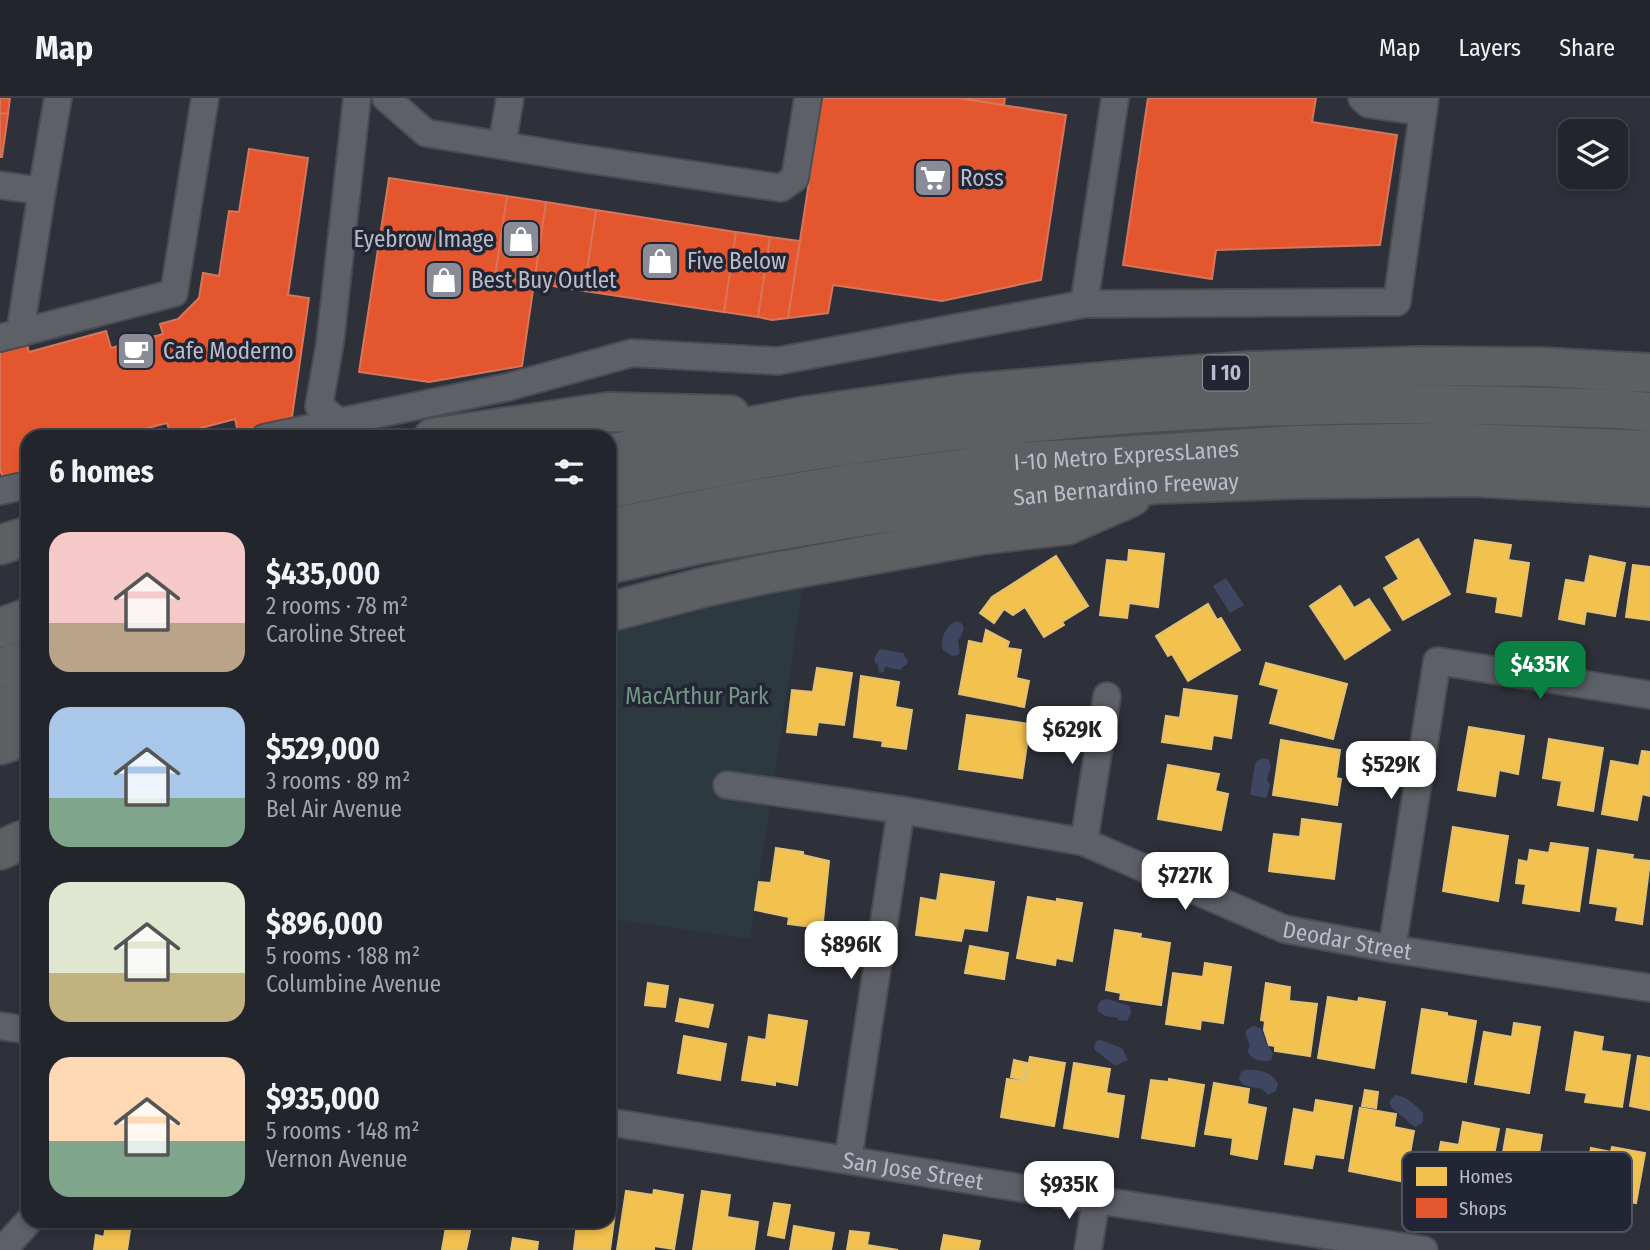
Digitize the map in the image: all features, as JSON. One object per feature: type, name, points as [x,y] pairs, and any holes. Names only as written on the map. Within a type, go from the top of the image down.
[{"type":"highway","name":"I 10","points":[[616,453],[805,416],[961,394],[1147,378],[1252,371],[1419,366],[1650,373]]},
{"type":"highway","name":"I-10 Metro ExpressLanes","points":[[616,488],[806,452],[937,433],[1086,417],[1391,404],[1650,412]]},
{"type":"highway","points":[[487,430],[608,412],[805,416]]},
{"type":"highway","name":"I-10 Metro ExpressLanes","points":[[616,527],[727,504],[853,483],[1017,462],[1296,444],[1446,442],[1650,450]]},
{"type":"highway","name":"San Bernardino Freeway","points":[[616,563],[865,516],[999,499],[1158,484],[1475,477],[1650,487]]},
{"type":"highway","points":[[616,610],[783,570],[979,535],[1067,525],[1158,484]]},
{"type":"highway","points":[[0,545],[21,538]]},
{"type":"highway","points":[[0,628],[21,620]]},
{"type":"highway","points":[[0,668],[21,661]]},
{"type":"highway","points":[[0,708],[21,700]]},
{"type":"highway","points":[[0,746],[21,738]]},
{"type":"highway","points":[[0,850],[21,841]]},
{"type":"street","points":[[58,98],[42,191],[11,323],[174,293],[205,98]]},
{"type":"street","points":[[339,422],[319,406],[330,343],[357,98]]},
{"type":"street","points":[[386,98],[426,133],[780,188],[794,178],[808,98]]},
{"type":"street","points":[[502,145],[510,98]]},
{"type":"street","points":[[1084,304],[1115,98]]},
{"type":"street","points":[[302,430],[508,387],[632,353],[778,361],[1084,304],[1397,302],[1424,105],[1368,104],[1362,98]]},
{"type":"street","points":[[0,185],[42,191]]},
{"type":"street","points":[[0,491],[21,486]]},
{"type":"street","points":[[1392,949],[1437,661],[1650,695]]},
{"type":"street","points":[[1084,842],[1107,696]]},
{"type":"street","name":"Deodar Street","points":[[727,785],[901,810],[1084,842],[1284,929],[1392,949],[1650,988]]},
{"type":"street","points":[[848,1160],[901,810]]},
{"type":"street","points":[[0,1026],[21,1029]]},
{"type":"street","name":"San Jose Street","points":[[616,1123],[1424,1250]]},
{"type":"street","points":[[1088,1250],[1096,1200]]},
{"type":"street","points":[[6,1250],[23,1228]]},
{"type":"green space","name":"MacArthur Park","points":[[804,579],[750,939],[616,919],[616,627]]},
{"type":"water","points":[[1226,578],[1244,605],[1230,613],[1213,586]]},
{"type":"water","points":[[958,621],[964,629],[958,642],[960,652],[952,656],[943,650],[942,641],[947,628]]},
{"type":"water","points":[[880,649],[904,653],[907,664],[901,670],[885,667],[884,672],[879,673],[874,658]]},
{"type":"water","points":[[1263,758],[1269,760],[1271,766],[1266,798],[1250,795],[1255,764]]},
{"type":"water","points":[[1107,999],[1130,1006],[1131,1013],[1127,1021],[1105,1016],[1097,1010],[1100,1002]]},
{"type":"water","points":[[1253,1026],[1261,1028],[1273,1053],[1271,1060],[1257,1060],[1249,1053],[1246,1032]]},
{"type":"water","points":[[1101,1040],[1122,1048],[1128,1060],[1115,1066],[1095,1050],[1096,1041]]},
{"type":"water","points":[[1245,1070],[1269,1074],[1278,1084],[1276,1091],[1268,1095],[1262,1089],[1243,1085],[1239,1079],[1241,1072]]},
{"type":"water","points":[[1396,1095],[1408,1099],[1423,1113],[1423,1122],[1416,1127],[1393,1109],[1390,1101]]},
{"type":"building: Homes","points":[[1418,539],[1450,594],[1403,620],[1384,588],[1399,579],[1386,557]]},
{"type":"building: Homes","points":[[1475,540],[1511,545],[1508,560],[1529,563],[1521,616],[1496,612],[1498,597],[1467,592]]},
{"type":"building: Homes","points":[[1129,550],[1164,554],[1158,607],[1129,603],[1127,618],[1100,615],[1107,560],[1128,562]]},
{"type":"building: Homes","points":[[1056,556],[1088,606],[1062,622],[1064,625],[1044,637],[1025,607],[1013,615],[1004,609],[994,623],[980,613],[992,597]]},
{"type":"building: Homes","points":[[1590,556],[1625,563],[1615,616],[1586,611],[1584,624],[1559,619],[1566,580],[1585,583]]},
{"type":"building: Homes","points":[[1633,565],[1650,567],[1650,620],[1626,617]]},
{"type":"building: Homes","points":[[1340,586],[1354,608],[1369,599],[1390,630],[1345,659],[1310,606]]},
{"type":"building: Homes","points":[[1208,604],[1217,620],[1221,618],[1240,650],[1188,681],[1172,654],[1168,656],[1156,636]]},
{"type":"building: Homes","points":[[986,630],[1009,642],[1007,648],[1021,650],[1016,678],[1029,681],[1024,707],[959,694],[969,641],[983,644]]},
{"type":"building: Homes","points":[[1266,663],[1347,684],[1333,739],[1270,723],[1279,689],[1260,684]]},
{"type":"building: Homes","points":[[817,668],[852,673],[844,725],[818,722],[816,735],[787,732],[792,690],[813,692]]},
{"type":"building: Homes","points":[[861,676],[899,682],[895,707],[912,710],[906,749],[882,746],[883,741],[854,737]]},
{"type":"building: Homes","points":[[1184,689],[1237,696],[1231,738],[1213,735],[1211,749],[1162,742],[1166,716],[1180,718]]},
{"type":"building: Homes","points":[[967,715],[1030,724],[1022,778],[959,769]]},
{"type":"building: Homes","points":[[1469,727],[1524,736],[1518,774],[1499,770],[1495,796],[1458,790]]},
{"type":"building: Homes","points":[[1549,739],[1603,748],[1593,811],[1558,805],[1562,781],[1543,778]]},
{"type":"building: Homes","points":[[1281,740],[1340,750],[1336,778],[1341,779],[1337,805],[1273,795]]},
{"type":"building: Homes","points":[[1642,751],[1650,752],[1650,796],[1642,794],[1637,820],[1602,814],[1611,761],[1639,766]]},
{"type":"building: Homes","points":[[1168,765],[1219,774],[1215,791],[1228,794],[1221,830],[1158,819]]},
{"type":"building: Homes","points":[[1302,819],[1341,824],[1334,879],[1269,871],[1274,834],[1300,837]]},
{"type":"building: Homes","points":[[1453,827],[1508,836],[1498,901],[1443,891]]},
{"type":"building: Homes","points":[[1551,843],[1588,848],[1579,911],[1523,903],[1526,884],[1516,883],[1519,860],[1528,862],[1530,850],[1549,853]]},
{"type":"building: Homes","points":[[776,848],[803,852],[803,855],[829,861],[823,921],[820,921],[819,928],[788,924],[789,917],[755,910],[759,882],[771,883]]},
{"type":"building: Homes","points":[[1598,850],[1633,855],[1632,859],[1650,861],[1642,924],[1616,920],[1618,907],[1590,903]]},
{"type":"building: Homes","points":[[941,874],[994,882],[987,931],[964,928],[961,941],[916,935],[921,898],[937,901]]},
{"type":"building: Homes","points":[[1028,897],[1082,903],[1072,961],[1056,958],[1055,965],[1017,958]]},
{"type":"building: Homes","points":[[1115,930],[1170,943],[1161,1005],[1120,999],[1121,993],[1106,990]]},
{"type":"building: Homes","points":[[970,946],[1008,953],[1004,979],[965,973]]},
{"type":"building: Homes","points":[[1205,963],[1231,967],[1223,1023],[1201,1020],[1200,1029],[1166,1024],[1173,973],[1203,977]]},
{"type":"building: Homes","points":[[648,983],[668,986],[665,1007],[645,1005]]},
{"type":"building: Homes","points":[[1266,983],[1290,987],[1289,1001],[1317,1004],[1310,1056],[1275,1051],[1275,1046],[1269,1045],[1264,1030],[1265,1021],[1261,1020]]},
{"type":"building: Homes","points":[[1328,997],[1358,1002],[1359,998],[1385,1002],[1374,1068],[1318,1058]]},
{"type":"building: Homes","points":[[680,999],[713,1005],[708,1027],[676,1021]]},
{"type":"building: Homes","points":[[1422,1009],[1476,1021],[1466,1082],[1412,1073]]},
{"type":"building: Homes","points":[[769,1015],[807,1021],[797,1085],[742,1080],[749,1037],[766,1040]]},
{"type":"building: Homes","points":[[1514,1023],[1540,1027],[1529,1093],[1475,1084],[1484,1032],[1512,1037]]},
{"type":"building: Homes","points":[[1575,1032],[1603,1037],[1601,1051],[1630,1055],[1622,1107],[1585,1102],[1587,1093],[1566,1090]]},
{"type":"building: Homes","points":[[684,1036],[726,1044],[720,1080],[678,1073]]},
{"type":"building: Homes","points":[[1638,1056],[1650,1058],[1650,1110],[1630,1106]]},
{"type":"building: Homes","points":[[1030,1057],[1065,1063],[1054,1126],[1001,1117],[1007,1079],[1025,1082]]},
{"type":"building: Homes","points":[[1014,1060],[1027,1063],[1024,1080],[1011,1077]]},
{"type":"building: Homes","points":[[1074,1063],[1110,1069],[1106,1093],[1124,1096],[1118,1137],[1064,1128]]},
{"type":"building: Homes","points":[[1169,1079],[1204,1085],[1194,1146],[1142,1138],[1151,1080],[1169,1082]]},
{"type":"building: Homes","points":[[1214,1083],[1249,1089],[1247,1104],[1266,1108],[1257,1159],[1231,1154],[1233,1138],[1205,1134]]},
{"type":"building: Homes","points":[[1365,1090],[1378,1092],[1376,1108],[1362,1106]]},
{"type":"building: Homes","points":[[1316,1100],[1352,1106],[1343,1158],[1315,1154],[1312,1168],[1285,1164],[1294,1109],[1314,1113]]},
{"type":"building: Homes","points":[[1360,1108],[1396,1114],[1394,1127],[1414,1131],[1410,1152],[1402,1152],[1402,1181],[1349,1171]]},
{"type":"building: Homes","points":[[1463,1122],[1499,1129],[1495,1152],[1439,1152],[1441,1142],[1459,1145]]},
{"type":"building: Homes","points":[[1507,1129],[1542,1135],[1539,1152],[1503,1152]]},
{"type":"building: Homes","points":[[1612,1147],[1645,1153],[1636,1203],[1632,1202],[1632,1152],[1611,1152]]},
{"type":"building: Homes","points":[[1591,1148],[1611,1152],[1590,1152]]},
{"type":"building: Homes","points":[[654,1190],[683,1195],[674,1249],[654,1246],[654,1250],[617,1250],[626,1191],[653,1195]]},
{"type":"building: Homes","points":[[702,1191],[730,1195],[727,1217],[758,1222],[754,1250],[693,1250]]},
{"type":"building: Homes","points":[[774,1203],[790,1205],[784,1238],[768,1235]]},
{"type":"building: Homes","points":[[794,1226],[834,1233],[831,1250],[790,1250]]},
{"type":"building: Homes","points":[[106,1228],[130,1230],[127,1250],[94,1250],[96,1235],[104,1237]]},
{"type":"building: Homes","points":[[446,1228],[470,1231],[466,1250],[442,1250]]},
{"type":"building: Homes","points":[[576,1228],[613,1228],[610,1250],[574,1249]]},
{"type":"building: Homes","points":[[850,1231],[869,1233],[867,1245],[898,1250],[847,1250]]},
{"type":"building: Homes","points":[[944,1235],[980,1241],[978,1250],[941,1250]]},
{"type":"building: Homes","points":[[513,1238],[538,1242],[537,1250],[511,1250]]},
{"type":"building: Shops","points":[[0,98],[10,98],[8,114],[0,113]]},
{"type":"building: Shops","name":"Ross","points":[[822,98],[958,98],[1066,115],[1041,280],[942,301],[833,285],[828,313],[788,318]]},
{"type":"building: Shops","points":[[958,98],[1005,98],[1004,105]]},
{"type":"building: Shops","points":[[1148,98],[1316,98],[1312,122],[1397,135],[1380,245],[1216,250],[1212,279],[1123,265]]},
{"type":"building: Shops","points":[[0,113],[8,114],[2,157],[0,157]]},
{"type":"building: Shops","points":[[249,149],[308,158],[288,295],[309,298],[292,417],[245,430],[238,430],[235,419],[194,430],[169,430],[167,423],[140,430],[21,430],[21,477],[4,482],[0,469],[0,347],[26,341],[29,352],[106,331],[111,348],[163,334],[160,324],[178,319],[199,298],[203,273],[219,276],[229,211],[239,212]]},
{"type":"building: Shops","name":"Best Buy Outlet","points":[[389,178],[507,196],[495,277],[534,283],[522,366],[429,382],[359,372]]},
{"type":"building: Shops","name":"Eyebrow Image","points":[[507,196],[546,202],[534,283],[495,277]]},
{"type":"building: Shops","points":[[546,202],[596,210],[584,291],[534,283]]},
{"type":"building: Shops","name":"Five Below","points":[[596,210],[736,232],[724,312],[584,291]]},
{"type":"building: Shops","points":[[736,232],[770,237],[758,317],[724,312]]},
{"type":"building: Shops","points":[[770,237],[800,241],[788,318],[772,320],[758,317]]},
{"type":"place","name":"Ross","points":[[933,178]]},
{"type":"place","name":"Eyebrow Image","points":[[521,239]]},
{"type":"place","name":"Five Below","points":[[660,261]]},
{"type":"place","name":"Best Buy Outlet","points":[[444,280]]},
{"type":"place","name":"Cafe Moderno","points":[[136,351]]}]
